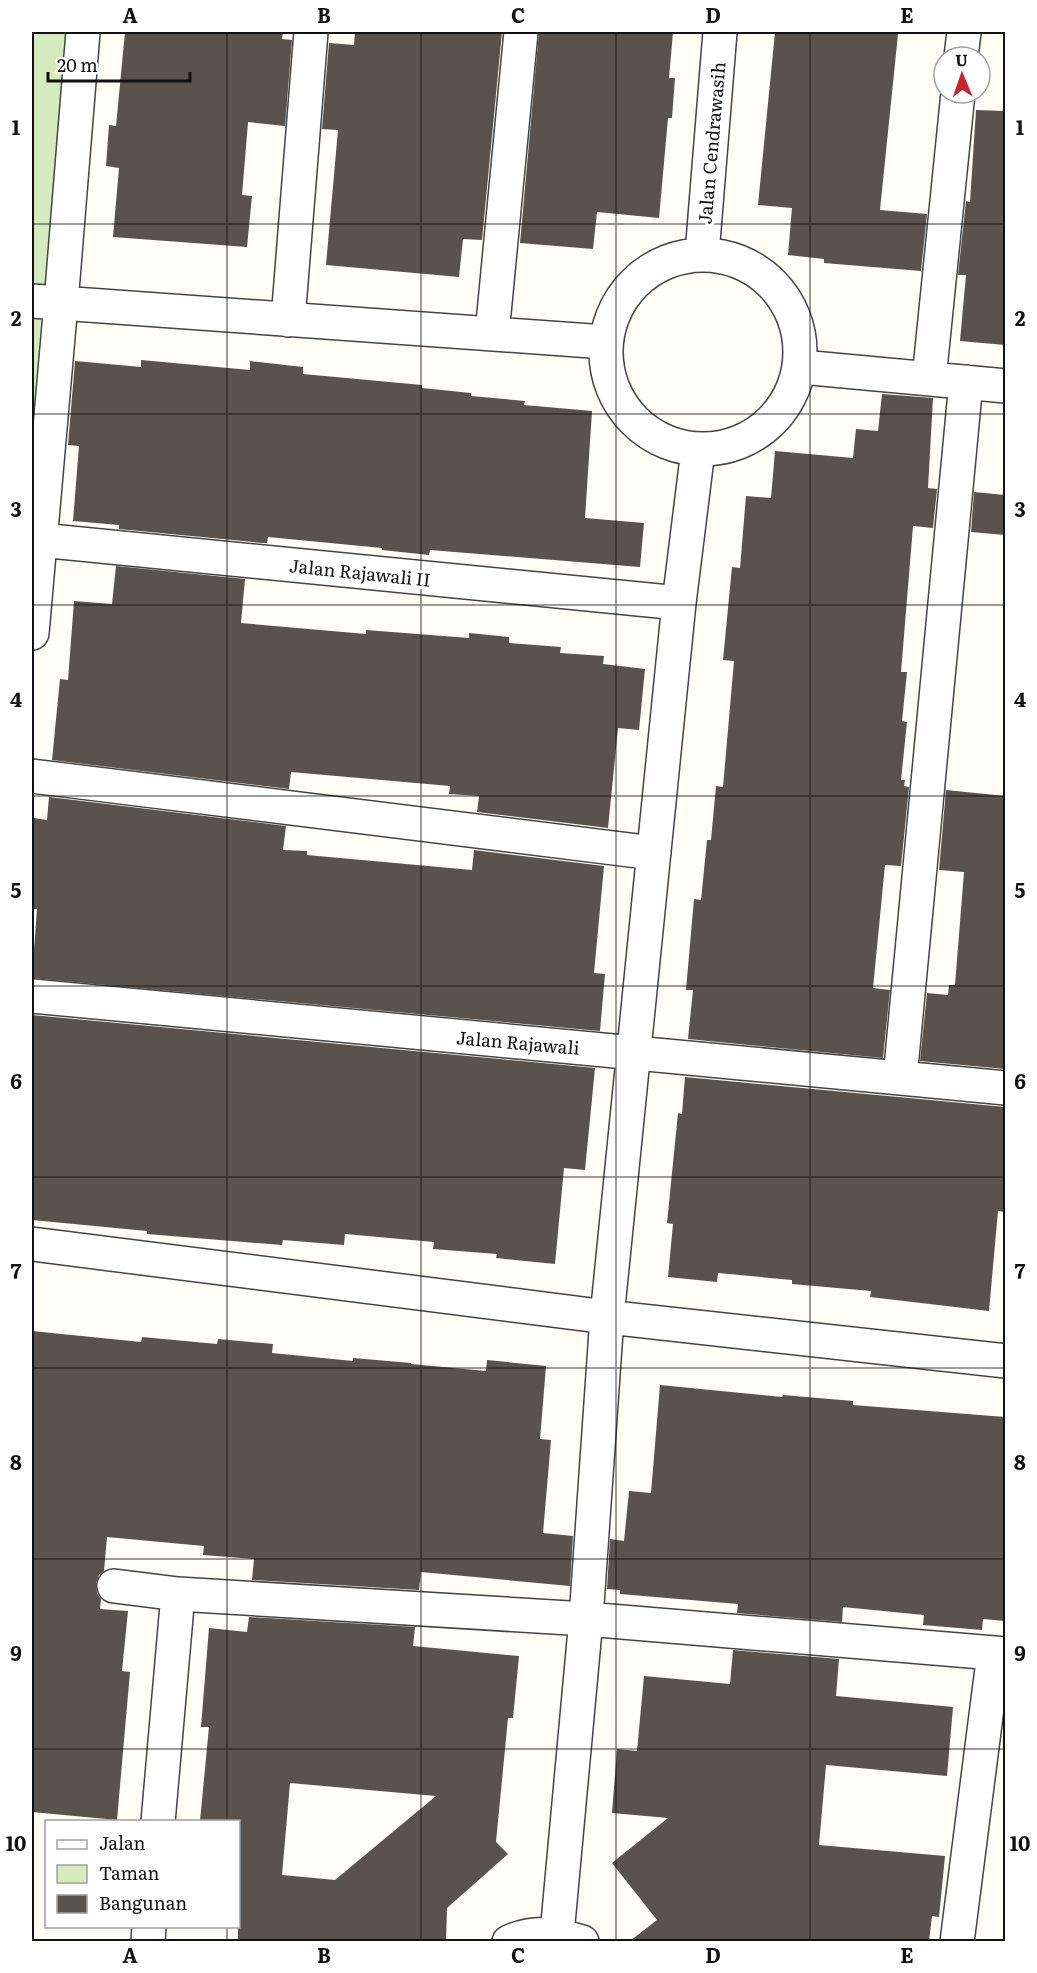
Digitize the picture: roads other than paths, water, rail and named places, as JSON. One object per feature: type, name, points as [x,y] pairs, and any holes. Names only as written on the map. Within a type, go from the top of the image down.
[{"type":"street","points":[[32,633],[40,540],[46,302],[83,32]]},
{"type":"street","points":[[288,320],[311,32]]},
{"type":"street","points":[[492,334],[521,32]]},
{"type":"street","name":"Jalan Cendrawasih","points":[[702,254],[720,32]]},
{"type":"street","points":[[928,379],[957,105]]},
{"type":"street","points":[[702,254],[730,258],[756,269],[778,288],[793,311],[801,338],[801,367],[789,400],[766,428],[734,445],[698,450],[660,440],[629,416],[610,382],[605,342],[612,315],[627,291],[648,271],[674,259],[702,254]]},
{"type":"street","points":[[46,302],[605,342]]},
{"type":"street","points":[[801,367],[1005,386]]},
{"type":"street","points":[[900,1078],[966,382]]},
{"type":"street","points":[[509,1941],[522,1936],[570,1938],[586,1619],[607,1317],[679,603],[698,450]]},
{"type":"street","name":"Jalan Rajawali II","points":[[40,540],[679,603]]},
{"type":"street","points":[[32,776],[654,853]]},
{"type":"street","name":"Jalan Rajawali","points":[[32,996],[1005,1088]]},
{"type":"street","points":[[32,1244],[607,1317],[1005,1361]]},
{"type":"street","points":[[114,1586],[178,1594],[586,1619],[1000,1654],[957,1941]]},
{"type":"street","points":[[158,1820],[178,1594]]}]
